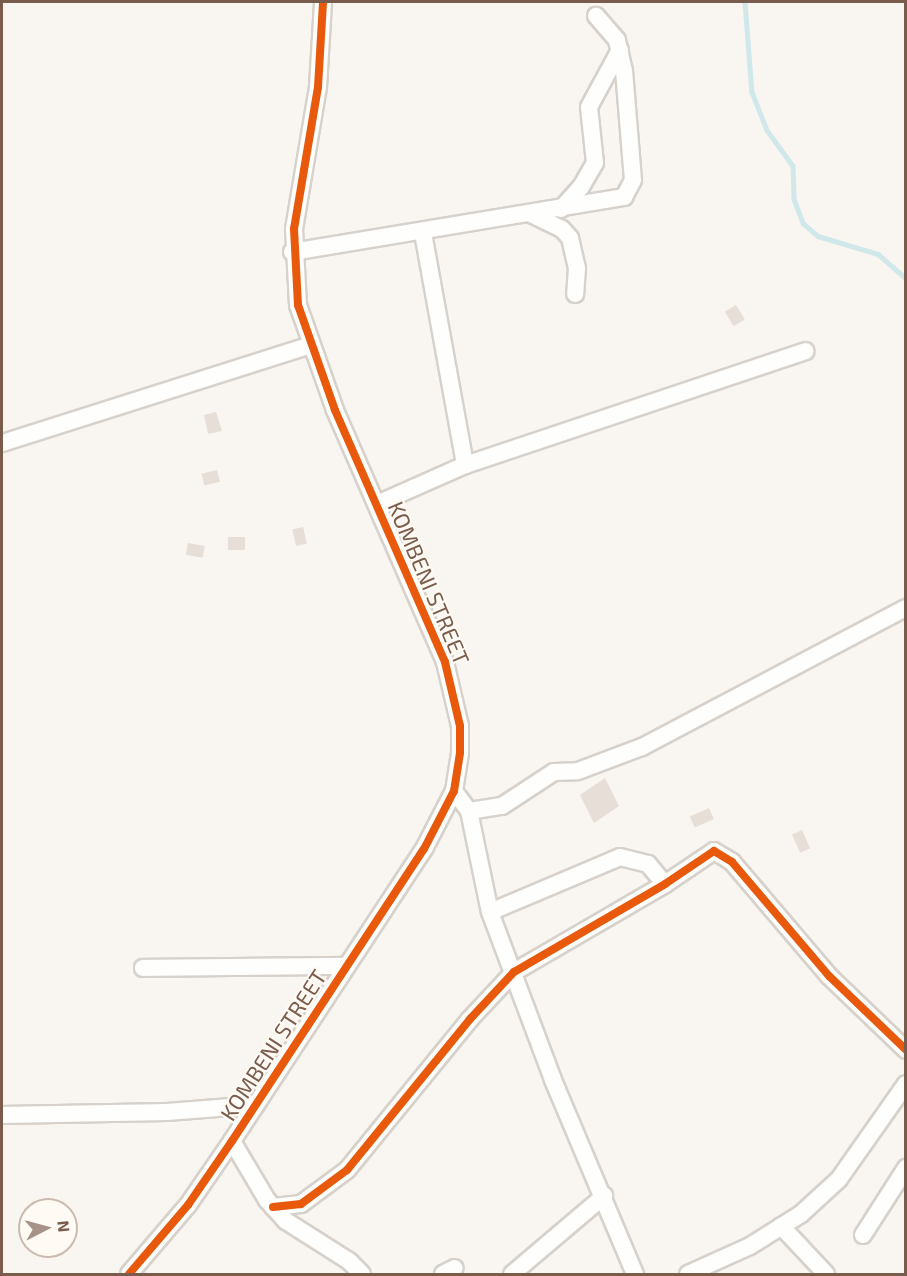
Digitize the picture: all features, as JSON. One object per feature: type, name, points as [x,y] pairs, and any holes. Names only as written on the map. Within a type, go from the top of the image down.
[{"type":"street","name":"KOMBENI STREET","points":[[129,1275],[188,1205],[424,849],[454,791],[460,753],[455,697],[445,663],[311,345],[298,305],[292,252],[318,87],[322,2]]},
{"type":"street","points":[[292,252],[606,203],[630,191],[633,154],[620,50],[596,16]]},
{"type":"street","points":[[561,209],[581,187],[595,163],[589,108],[620,50]]},
{"type":"street","points":[[531,214],[562,229],[570,238],[577,268],[575,294]]},
{"type":"street","points":[[423,233],[465,465]]},
{"type":"street","points":[[2,443],[311,345]]},
{"type":"street","points":[[377,504],[465,465],[805,351]]},
{"type":"street","points":[[469,811],[502,806],[554,772],[578,771],[642,747],[906,608]]},
{"type":"street","points":[[454,791],[469,811],[490,912],[553,1080],[604,1196],[635,1275]]},
{"type":"street","points":[[273,1207],[301,1204],[346,1170],[470,1019],[514,972],[665,884],[704,854],[714,851],[724,854],[830,977],[906,1050]]},
{"type":"street","points":[[490,912],[620,857],[648,864],[665,884]]},
{"type":"street","points":[[143,968],[346,966]]},
{"type":"street","points":[[688,1275],[781,1227],[839,1179],[906,1084]]},
{"type":"street","points":[[2,1115],[167,1112],[256,1105]]},
{"type":"street","points":[[232,1141],[273,1207],[286,1221],[349,1261],[362,1275]]},
{"type":"street","points":[[863,1235],[906,1168]]},
{"type":"street","points":[[512,1275],[604,1196]]},
{"type":"street","points":[[781,1227],[826,1275]]},
{"type":"building","points":[[736,305],[745,320],[734,326],[725,312]]},
{"type":"building","points":[[216,412],[222,431],[208,434],[204,415]]},
{"type":"building","points":[[217,470],[220,482],[204,486],[201,474]]},
{"type":"building","points":[[303,527],[307,544],[296,546],[292,529]]},
{"type":"building","points":[[228,537],[245,537],[245,550],[228,550]]},
{"type":"building","points":[[188,543],[205,546],[203,558],[186,555]]},
{"type":"building","points":[[605,778],[619,806],[594,823],[580,795]]},
{"type":"building","points":[[709,808],[714,819],[695,828],[690,817]]},
{"type":"building","points":[[802,830],[810,848],[800,853],[792,834]]},
{"type":"waterway","points":[[745,2],[752,92],[767,130],[793,166],[794,199],[803,223],[818,236],[878,254],[906,278]]},
{"type":"cycle path","points":[[129,1274],[188,1205],[424,849],[454,791],[460,753],[460,726],[445,662],[335,410],[298,305],[294,229],[318,87],[323,2]]},
{"type":"cycle path","points":[[273,1207],[301,1204],[347,1170],[470,1019],[514,972],[665,884],[714,851],[732,862],[830,977],[906,1050]]}]
